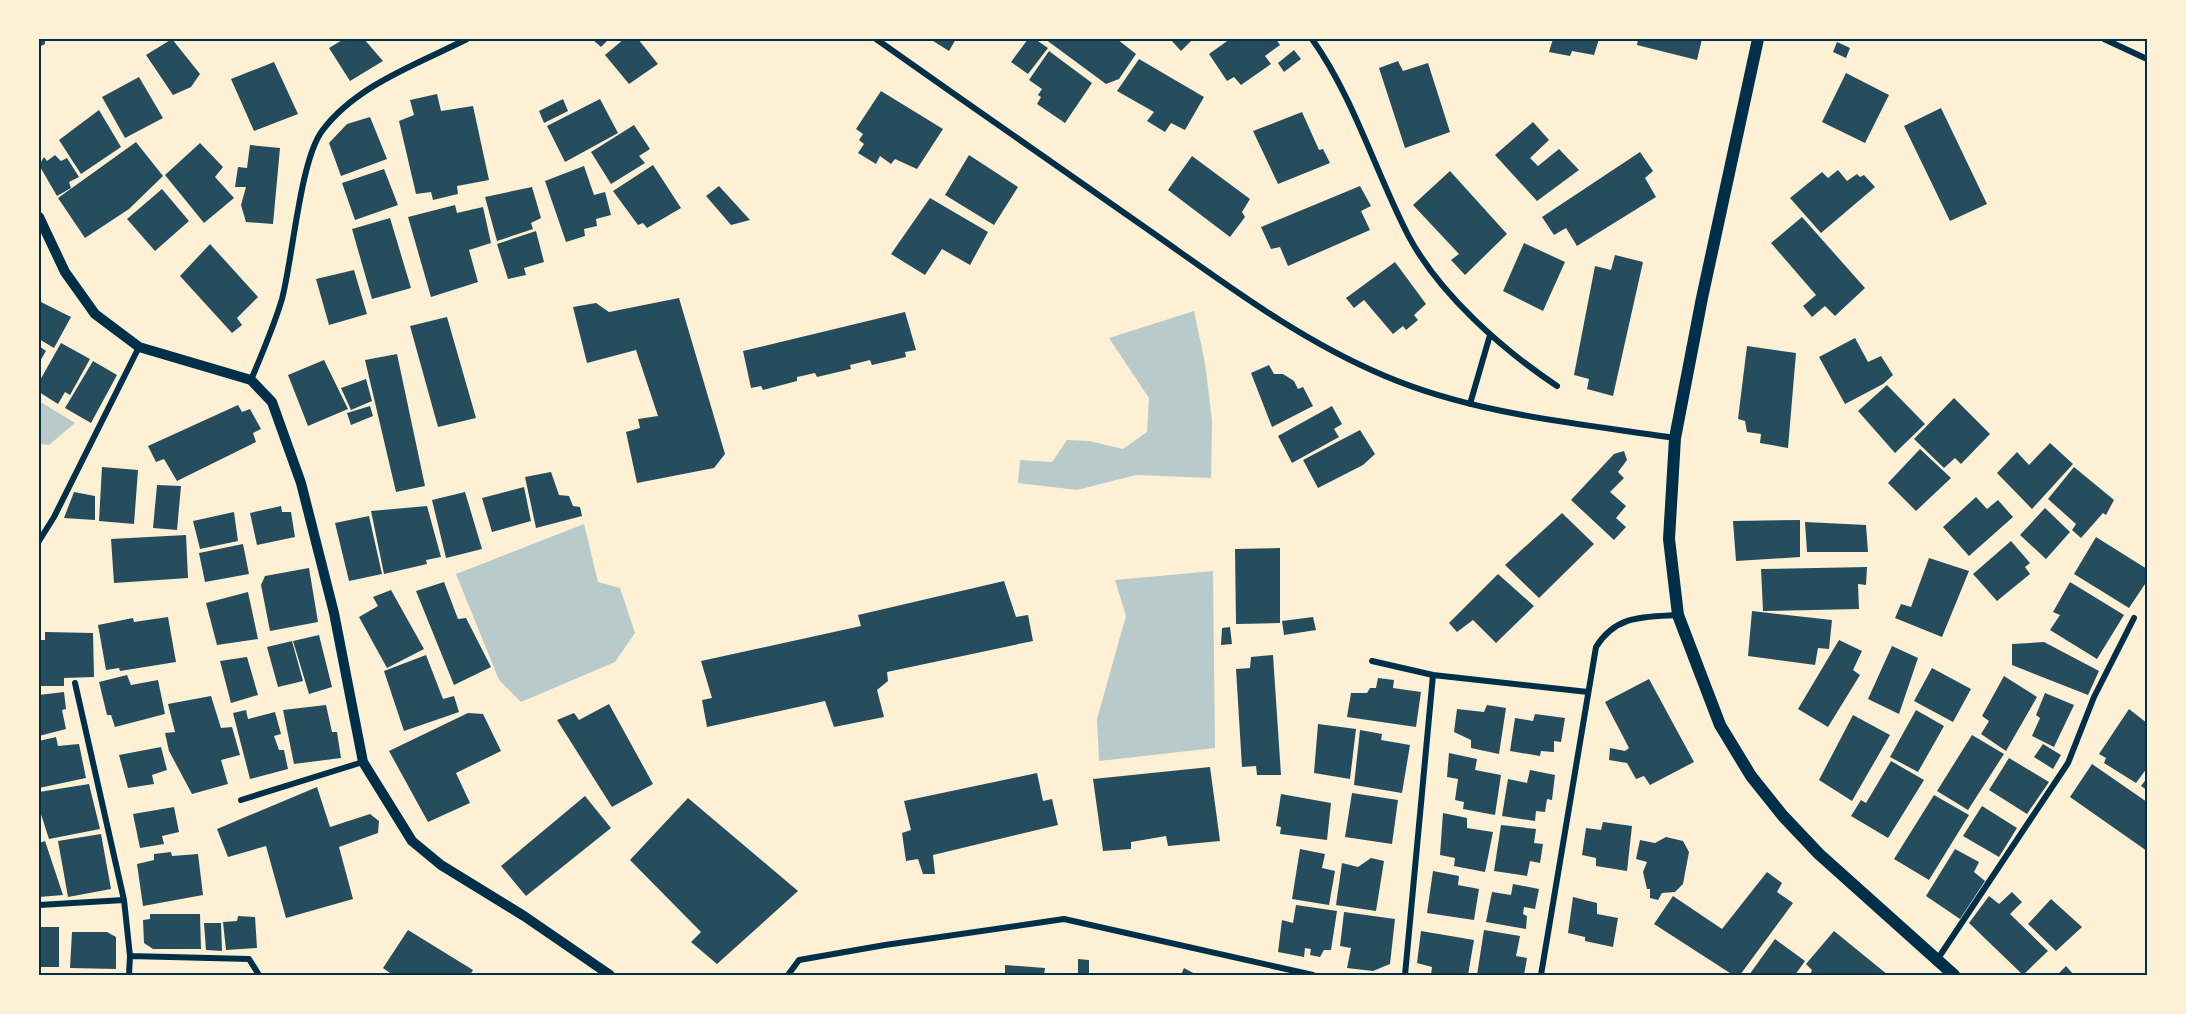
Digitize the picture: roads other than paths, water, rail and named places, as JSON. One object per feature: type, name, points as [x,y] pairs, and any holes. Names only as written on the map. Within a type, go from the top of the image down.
[{"type":"main road","points":[[1758,39],[1702,298],[1675,438],[1669,539],[1678,615],[1720,725],[1751,776],[1783,816],[1819,854],[1954,975]]},
{"type":"street","points":[[251,380],[281,300],[309,159],[321,132],[346,105],[378,84],[467,39]]},
{"type":"street","points":[[876,39],[1297,331],[1385,376],[1470,404],[1513,414],[1675,438]]},
{"type":"street","points":[[1312,39],[1346,99],[1409,237],[1457,300],[1490,335],[1557,386]]},
{"type":"street","points":[[2104,39],[2147,59]]},
{"type":"street","points":[[41,226],[65,272],[95,314],[140,347],[251,380],[272,402],[301,483],[334,613],[363,762],[412,841],[441,865],[524,916],[610,975]]},
{"type":"street","points":[[1470,404],[1490,335]]},
{"type":"street","points":[[39,541],[54,517],[140,347]]},
{"type":"street","points":[[1541,975],[1596,647],[1606,631],[1635,618],[1678,615]]},
{"type":"street","points":[[1937,960],[2068,763],[2094,697],[2134,618]]},
{"type":"street","points":[[1372,661],[1433,675],[1588,692]]},
{"type":"street","points":[[1405,975],[1433,675]]},
{"type":"street","points":[[75,683],[124,900],[130,956],[129,975]]},
{"type":"street","points":[[241,800],[363,762]]},
{"type":"street","points":[[39,905],[124,900]]},
{"type":"street","points":[[788,975],[799,960],[1064,919],[1313,975]]},
{"type":"street","points":[[130,956],[249,959],[259,975]]}]
